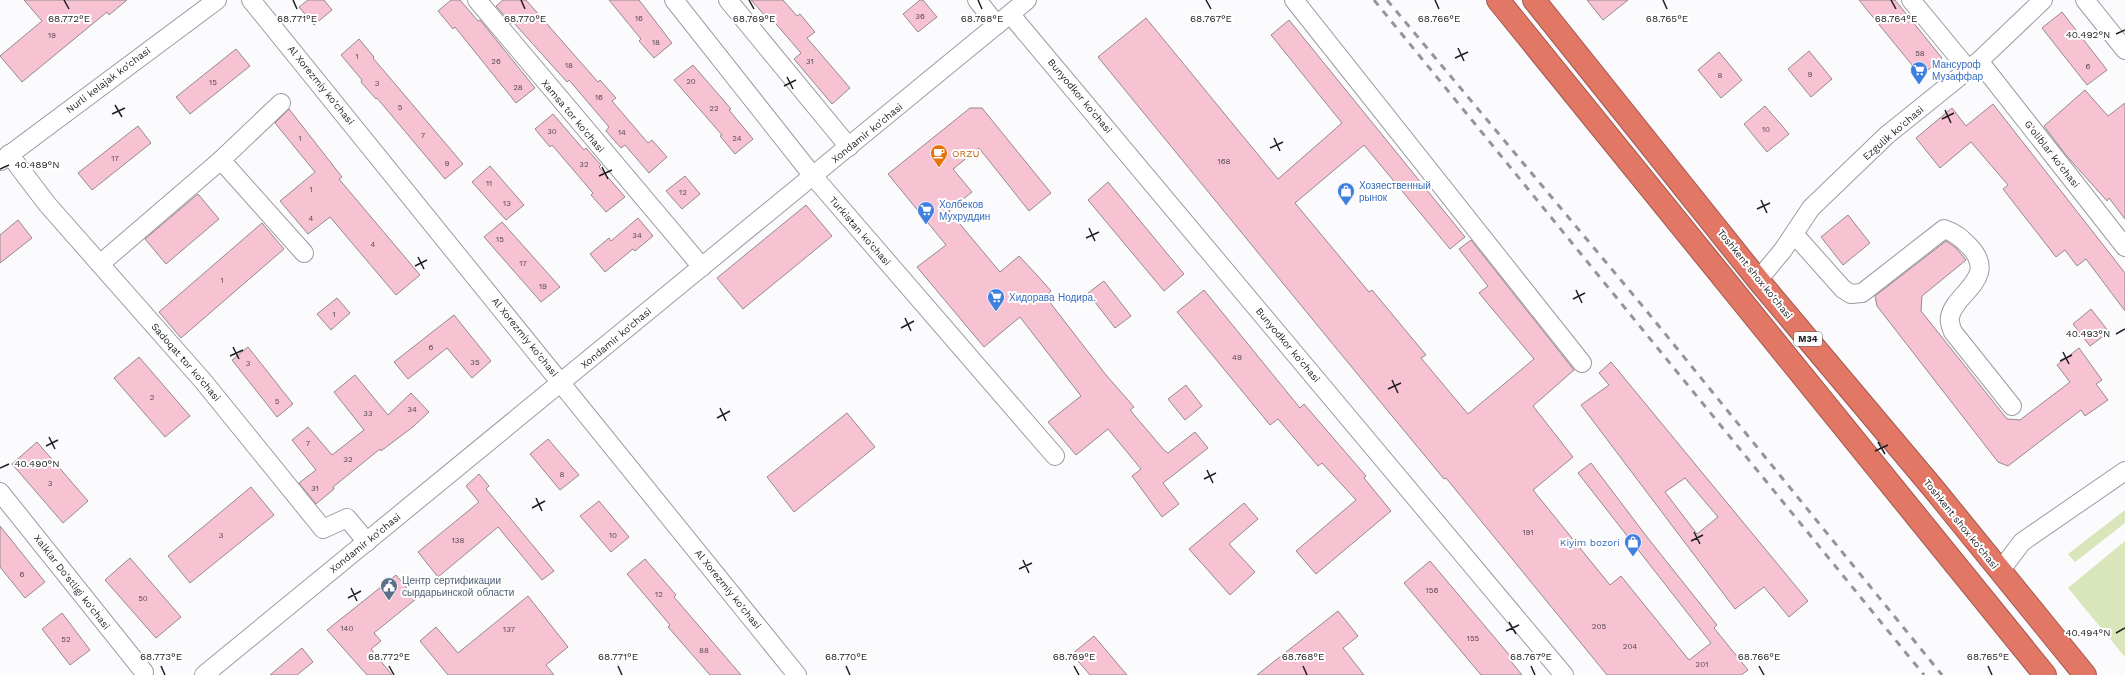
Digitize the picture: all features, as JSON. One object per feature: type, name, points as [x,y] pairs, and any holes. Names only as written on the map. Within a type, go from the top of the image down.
[{"type":"highway","name":"M34","points":[[1498,0],[2045,675]]},
{"type":"highway","name":"Toshkent shox ko'chasi","points":[[1534,0],[1758,280],[2000,570],[2085,675]]},
{"type":"street","name":"Nurli kelajak ko'chasi","points":[[5,158],[217,0]]},
{"type":"street","name":"Al Xorezmiy ko'chasi","points":[[252,0],[797,675]]},
{"type":"street","name":"Xamsa tor ko'chasi","points":[[477,0],[702,267]]},
{"type":"street","name":"Turkistan ko'chasi","points":[[674,0],[813,176],[1055,456]]},
{"type":"street","points":[[728,0],[849,147]]},
{"type":"street","name":"Bunyodkor ko'chasi","points":[[977,0],[1004,20],[1564,675]]},
{"type":"street","name":"Xondamir ko'chasi","points":[[204,675],[562,383],[1027,0]]},
{"type":"street","points":[[1294,0],[1582,363]]},
{"type":"street","name":"G'oliblar ko'chasi","points":[[1911,0],[1974,65],[2125,247]]},
{"type":"street","name":"Ezgulik ko'chasi","points":[[1758,280],[1783,250],[1811,208],[1887,136],[1974,65],[2043,0]]},
{"type":"street","points":[[2085,0],[2125,50]]},
{"type":"street","points":[[100,264],[221,160],[281,103]]},
{"type":"street","name":"Sadoqat tor ko'chasi","points":[[5,158],[203,381],[323,529],[347,518],[367,542]]},
{"type":"street","points":[[221,160],[304,253]]},
{"type":"street","points":[[1794,234],[1843,289],[1851,294],[1862,294],[1944,229],[1957,234],[1974,251],[1980,269],[1973,287],[1958,303],[1950,315],[1951,328],[2012,406]]},
{"type":"street","points":[[2000,570],[2022,542],[2125,471]]},
{"type":"street","name":"Xalklar Do'stligi ko'chasi","points":[[0,492],[144,672]]},
{"type":"green space","points":[[2125,510],[2125,523],[2075,562],[2068,554]]},
{"type":"green space","points":[[2125,541],[2125,657],[2068,588]]},
{"type":"building","points":[[24,0],[127,0],[109,15],[107,12],[22,82],[0,56],[42,21]]},
{"type":"building","points":[[308,0],[324,0],[332,10],[314,25],[299,7]]},
{"type":"building","points":[[451,0],[460,0],[478,21],[480,20],[535,88],[516,103],[455,27],[453,29],[438,11]]},
{"type":"building","points":[[503,0],[526,0],[598,82],[600,80],[616,98],[612,101],[648,143],[652,140],[667,157],[649,173],[625,145],[621,148],[606,131],[609,127],[569,80],[567,82],[513,22],[511,24],[496,6]]},
{"type":"building","points":[[609,0],[639,0],[672,43],[654,58],[639,41],[641,39]]},
{"type":"building","points":[[751,0],[783,0],[797,16],[800,14],[815,32],[807,38],[850,88],[832,104],[794,59],[801,53],[770,17],[768,19]]},
{"type":"building","points":[[920,0],[923,0],[937,17],[918,32],[903,14]]},
{"type":"building","points":[[1587,0],[1628,0],[1603,20]]},
{"type":"building","points":[[1859,0],[1895,0],[1942,58],[1921,76]]},
{"type":"building","points":[[2062,12],[2107,70],[2087,85],[2042,28]]},
{"type":"building","points":[[1146,18],[1278,179],[1342,123],[1271,35],[1289,20],[1465,237],[1450,249],[1364,145],[1295,203],[1369,292],[1372,290],[1426,355],[1421,358],[1468,414],[1534,359],[1479,293],[1488,286],[1459,249],[1471,240],[1574,370],[1533,406],[1573,457],[1533,490],[1610,585],[1621,576],[1689,660],[1711,643],[1578,473],[1591,463],[1647,537],[1717,625],[1714,628],[1748,670],[1741,675],[1607,675],[1446,478],[1444,479],[1322,331],[1098,57]]},
{"type":"building","points":[[359,39],[374,57],[373,58],[463,164],[445,179],[377,98],[376,99],[361,82],[362,80],[341,55]]},
{"type":"building","points":[[236,49],[250,66],[190,114],[176,97]]},
{"type":"building","points":[[1809,51],[1832,79],[1811,97],[1788,69]]},
{"type":"building","points":[[1719,52],[1742,80],[1721,98],[1698,70]]},
{"type":"building","points":[[693,65],[731,109],[729,110],[753,139],[735,154],[720,136],[722,135],[674,80]]},
{"type":"building","points":[[2085,90],[2108,116],[2125,103],[2125,219],[2109,198],[2107,201],[2065,154],[2044,126]]},
{"type":"building","points":[[1993,104],[2125,273],[2125,311],[2086,259],[2077,266],[2065,250],[2056,257],[2003,189],[2008,185],[1971,142],[1940,168],[1916,138],[1952,108],[1966,126]]},
{"type":"building","points":[[1765,106],[1789,134],[1767,152],[1744,124]]},
{"type":"building","points":[[970,108],[982,108],[1051,193],[1029,211],[979,148],[953,169],[972,192],[949,211],[1000,272],[1019,256],[1036,274],[1051,291],[1045,296],[1106,375],[1134,407],[1130,410],[1164,450],[1168,453],[1195,432],[1208,448],[1163,483],[1179,504],[1162,517],[1132,476],[1141,469],[1108,429],[1076,455],[1048,422],[1081,396],[1020,317],[984,347],[917,267],[946,245],[888,174]]},
{"type":"building","points":[[289,109],[342,177],[339,179],[420,275],[396,295],[330,217],[308,234],[280,201],[315,172],[275,123]]},
{"type":"building","points":[[553,114],[584,150],[586,148],[601,165],[599,167],[625,197],[606,212],[591,195],[593,193],[552,145],[550,147],[535,129]]},
{"type":"building","points":[[138,126],[151,143],[92,190],[78,173]]},
{"type":"building","points":[[490,166],[524,205],[506,220],[472,182]]},
{"type":"building","points":[[685,176],[700,194],[682,209],[666,191]]},
{"type":"building","points":[[1108,182],[1184,274],[1164,291],[1088,200]]},
{"type":"building","points":[[198,194],[219,219],[166,264],[145,239]]},
{"type":"building","points":[[806,205],[832,236],[743,309],[717,278]]},
{"type":"building","points":[[1848,215],[1870,243],[1843,265],[1821,237]]},
{"type":"building","points":[[638,218],[653,236],[635,251],[633,249],[605,272],[590,254],[609,238],[611,241]]},
{"type":"building","points":[[18,220],[32,238],[0,263],[0,235]]},
{"type":"building","points":[[502,222],[560,287],[541,302],[484,237]]},
{"type":"building","points":[[262,223],[284,249],[181,338],[159,312]]},
{"type":"building","points":[[1946,241],[1956,248],[1966,260],[1922,296],[1921,311],[2007,419],[2020,420],[2070,382],[2057,365],[2079,348],[2102,380],[2096,384],[2108,400],[2085,416],[2081,410],[2008,466],[1998,462],[1877,306],[1875,296]]},
{"type":"building","points":[[1104,281],[1131,316],[1115,328],[1088,293]]},
{"type":"building","points":[[1204,290],[1300,408],[1304,404],[1366,476],[1364,478],[1391,511],[1316,574],[1296,551],[1356,500],[1322,463],[1318,466],[1278,419],[1270,425],[1177,312]]},
{"type":"building","points":[[337,298],[350,313],[331,330],[317,314]]},
{"type":"building","points":[[2091,309],[2109,332],[2090,346],[2073,324]]},
{"type":"building","points":[[454,315],[491,361],[472,378],[447,348],[408,379],[394,362]]},
{"type":"building","points":[[248,347],[293,404],[277,417],[232,360]]},
{"type":"building","points":[[139,357],[190,416],[165,437],[114,378]]},
{"type":"building","points":[[1611,362],[1808,601],[1789,617],[1764,587],[1735,609],[1581,405],[1609,385],[1599,373]],"holes":[[[1685,478],[1718,517],[1697,534],[1665,492]]]},
{"type":"building","points":[[355,375],[388,415],[411,393],[429,412],[414,426],[381,451],[380,449],[333,487],[334,489],[316,504],[299,483],[316,470],[292,440],[308,427],[332,455],[364,430],[334,392]]},
{"type":"building","points":[[1186,385],[1202,406],[1185,420],[1168,399]]},
{"type":"building","points":[[847,413],[875,447],[794,512],[767,477]]},
{"type":"building","points":[[548,439],[579,475],[560,490],[530,454]]},
{"type":"building","points":[[37,442],[88,501],[63,523],[12,464]]},
{"type":"building","points":[[479,474],[489,486],[486,489],[554,571],[542,580],[498,527],[438,577],[418,552],[479,502],[466,486]]},
{"type":"building","points":[[251,487],[274,515],[190,583],[168,556]]},
{"type":"building","points":[[599,501],[629,537],[611,552],[580,516]]},
{"type":"building","points":[[1244,503],[1258,519],[1229,544],[1255,572],[1230,595],[1189,549]]},
{"type":"building","points":[[0,526],[45,582],[25,598],[0,567]]},
{"type":"building","points":[[130,558],[181,617],[156,638],[105,580]]},
{"type":"building","points":[[645,559],[676,595],[674,597],[741,675],[710,675],[668,627],[670,625],[627,574]]},
{"type":"building","points":[[1430,561],[1511,657],[1509,659],[1522,675],[1481,675],[1404,583]]},
{"type":"building","points":[[396,575],[416,599],[374,633],[381,641],[371,649],[392,675],[367,675],[327,630]]},
{"type":"building","points":[[528,596],[568,647],[546,665],[554,675],[448,675],[420,641],[436,627],[458,653]]},
{"type":"building","points":[[1338,611],[1358,636],[1343,648],[1364,675],[1257,675]]},
{"type":"building","points":[[62,613],[90,650],[70,665],[42,629]]},
{"type":"building","points":[[1094,636],[1127,675],[1090,675],[1072,654]]},
{"type":"building","points":[[302,648],[313,662],[297,675],[270,675]]},
{"type":"railway","points":[[1374,0],[1924,675]]},
{"type":"railway","points":[[1387,0],[1645,309],[1942,675]]},
{"type":"place","name":"Мансуроф Музаффар","points":[[1919,85]]},
{"type":"place","name":"ORZU","points":[[939,168]]},
{"type":"place","name":"Хозяественный рынок","points":[[1346,206]]},
{"type":"place","name":"Холбеков Мухруддин","points":[[926,225]]},
{"type":"place","name":"Хидорава Нодира.","points":[[996,312]]},
{"type":"place","name":"Kiyim bozori","points":[[1633,557]]},
{"type":"place","name":"Центр сертификации сырдарьинской области","points":[[389,601]]}]
